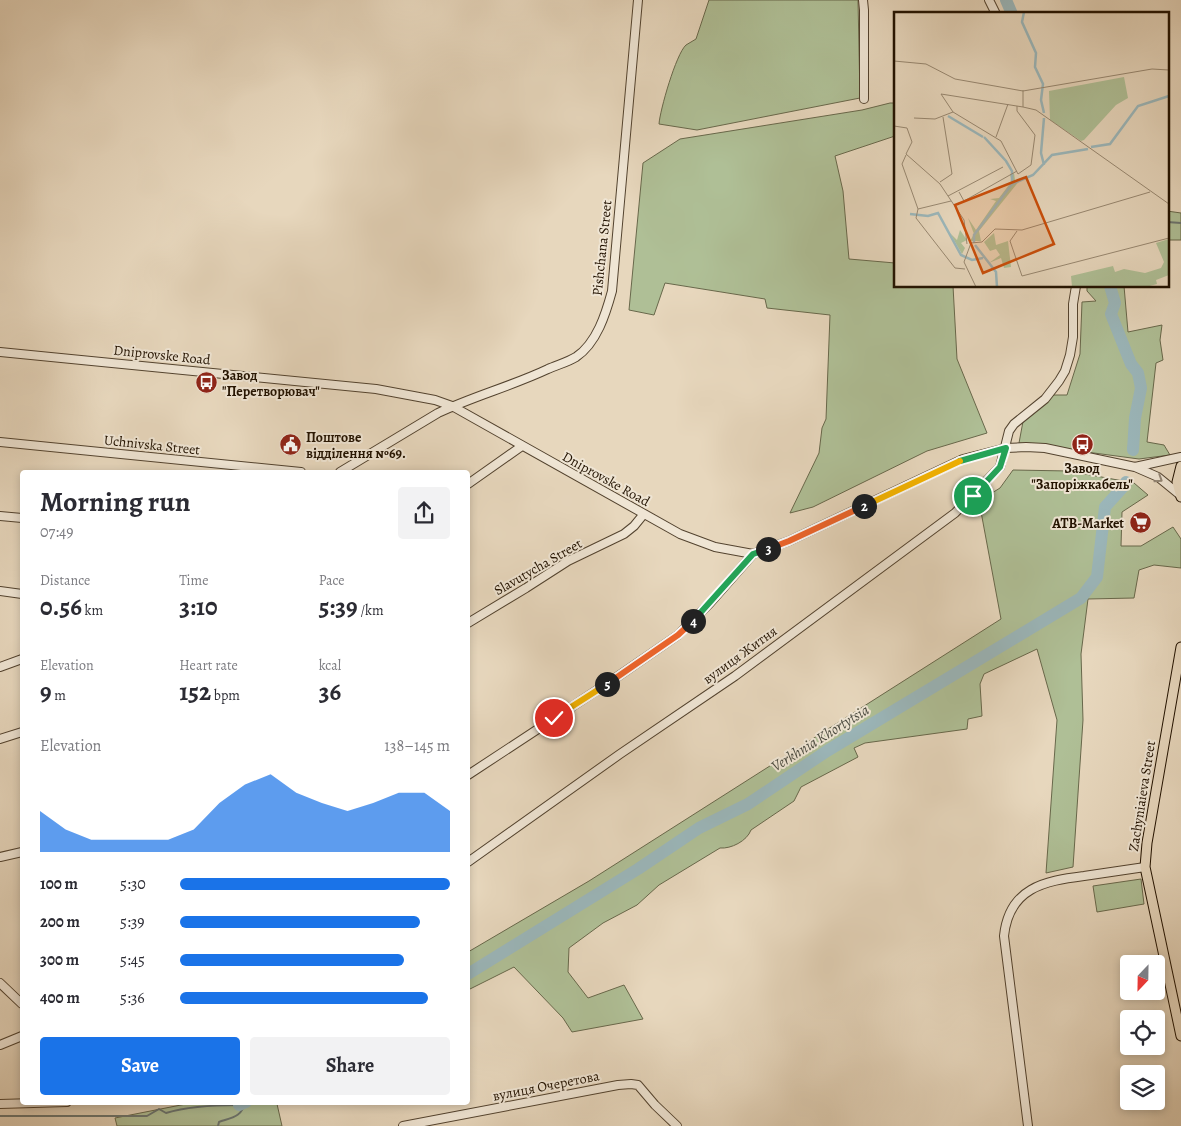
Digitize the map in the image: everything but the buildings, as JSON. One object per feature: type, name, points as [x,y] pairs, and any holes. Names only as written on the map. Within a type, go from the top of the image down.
[{"type":"main road","points":[[1180,496],[1177,482],[1181,466]]},
{"type":"main road","name":"Zachyniaieva Street","points":[[1181,648],[1147,843],[1145,867],[1181,1036]]},
{"type":"street","name":"Pishchana Street","points":[[343,470],[452,406],[527,379],[577,356],[591,341],[604,317],[612,291],[638,0]]},
{"type":"street","points":[[862,0],[864,10],[864,100]]},
{"type":"street","points":[[990,0],[995,12]]},
{"type":"street","name":"вулиця Житня","points":[[470,861],[620,754],[735,676],[955,513],[1000,467],[1009,430],[1045,399],[1060,381],[1065,371],[1073,337],[1073,304],[1076,288]]},
{"type":"street","name":"Dniprovske Road","points":[[0,352],[376,388],[418,396],[452,406],[643,515],[696,541],[715,547],[753,554]]},
{"type":"street","name":"Uchnivska Street","points":[[0,442],[281,470]]},
{"type":"street","points":[[470,483],[522,446]]},
{"type":"street","points":[[470,774],[678,635],[710,603],[753,554],[789,541],[963,459],[1006,448],[1045,448],[1135,467],[1158,477],[1180,496]]},
{"type":"street","points":[[1135,467],[1181,457]]},
{"type":"street","name":"Slavutycha Street","points":[[470,622],[568,561],[624,534],[643,515]]},
{"type":"street","points":[[0,516],[20,518]]},
{"type":"street","points":[[0,591],[20,594]]},
{"type":"street","points":[[0,667],[20,661]]},
{"type":"street","points":[[0,739],[20,733]]},
{"type":"street","points":[[0,857],[20,852]]},
{"type":"street","points":[[1028,1126],[1004,936],[1005,927],[1012,909],[1030,889],[1052,880],[1145,867]]},
{"type":"street","points":[[0,983],[20,1002]]},
{"type":"street","points":[[0,1044],[20,1037]]},
{"type":"street","name":"вулиця Очеретова","points":[[403,1126],[630,1084],[635,1084],[641,1088],[655,1105],[677,1126]]},
{"type":"street","points":[[0,1104],[20,1103]]},
{"type":"green space","points":[[709,0],[858,0],[860,98],[697,130],[659,124],[673,70],[682,50],[696,39]]},
{"type":"green space","points":[[894,103],[894,136],[835,156],[843,191],[849,259],[894,263],[894,288],[953,288],[957,359],[987,433],[927,451],[813,507],[790,513],[819,453],[822,428],[826,419],[830,315],[767,308],[765,299],[665,283],[654,315],[629,310],[643,163],[680,139],[862,110]]},
{"type":"green space","points":[[1168,211],[1181,213],[1181,240],[1168,240]]},
{"type":"green space","points":[[1087,288],[1124,288],[1128,332],[1162,325],[1160,340],[1163,360],[1156,363],[1147,442],[1164,445],[1170,455],[1139,459],[1019,443],[1024,416],[1049,395],[1067,395],[1080,354],[1082,302],[1096,301],[1087,291]]},
{"type":"green space","points":[[1013,470],[1069,471],[1134,483],[1148,495],[1122,512],[1121,546],[1141,546],[1173,527],[1181,539],[1181,568],[1154,565],[1139,570],[1134,598],[1088,599],[1081,654],[1083,720],[1073,867],[1046,873],[1057,720],[1037,649],[984,674],[980,684],[982,716],[968,719],[967,729],[865,743],[854,748],[858,757],[801,787],[794,801],[751,830],[746,838],[738,844],[720,848],[659,885],[637,905],[603,923],[569,948],[568,972],[588,998],[624,985],[643,1019],[572,1032],[563,1018],[514,967],[470,989],[470,951],[589,881],[1001,619],[979,501],[1000,488]]},
{"type":"green space","points":[[1141,879],[1144,904],[1097,912],[1093,886]]},
{"type":"green space","points":[[181,1105],[277,1105],[282,1126],[117,1126],[115,1118]]},
{"type":"waterway","name":"Verkhnia Khortytsia","points":[[1006,0],[1011,12]]},
{"type":"waterway","points":[[1168,222],[1181,223]]},
{"type":"waterway","name":"Verkhnia Khortytsia","points":[[1111,288],[1115,303],[1111,314],[1131,364],[1138,373],[1141,388],[1135,418],[1133,450],[1133,447]]},
{"type":"waterway","name":"Verkhnia Khortytsia","points":[[470,973],[638,869],[699,828],[748,804],[827,751],[1081,598],[1097,577],[1105,507],[1126,482]]},
{"type":"waterway","points":[[0,1116],[147,1116],[159,1109],[166,1113],[202,1106],[239,1105]]},
{"type":"waterway","points":[[218,1126],[219,1122],[239,1114],[244,1105]]},
{"type":"place","name":"Завод \"Перетворювач\"","points":[[206,383]]},
{"type":"place","name":"Поштове відділення №69.","points":[[290,445]]},
{"type":"place","name":"Завод \"Запоріжкабель\"","points":[[1082,445]]},
{"type":"place","name":"ATB-Market","points":[[1140,523]]},
{"type":"route","points":[[554,718],[678,635],[710,603],[753,554],[789,541],[963,459],[1006,448],[1000,467],[973,496]]}]
